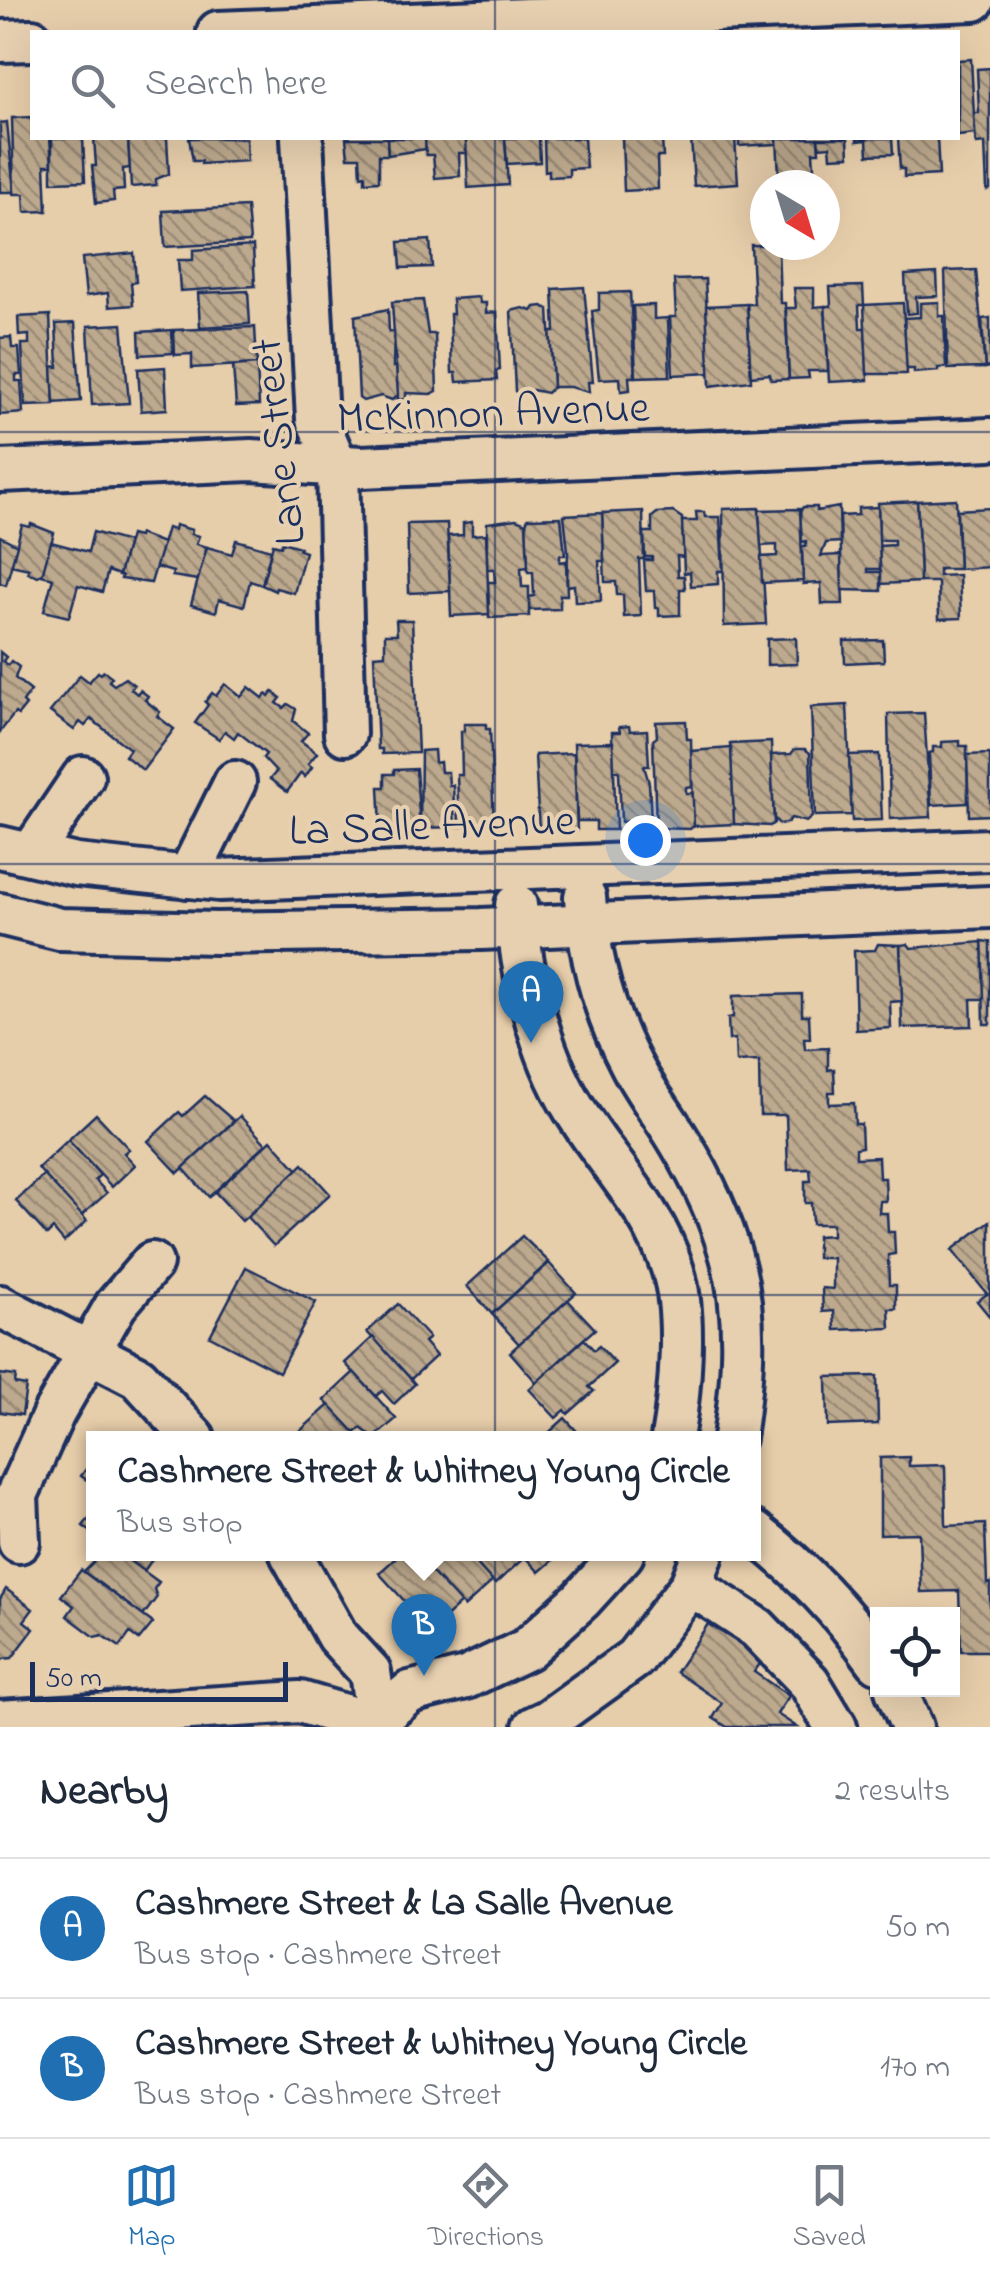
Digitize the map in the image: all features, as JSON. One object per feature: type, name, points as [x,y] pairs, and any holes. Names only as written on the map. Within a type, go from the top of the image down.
[{"type":"street","points":[[232,30],[297,21],[974,0]]},
{"type":"street","points":[[0,41],[30,40]]},
{"type":"street","name":"Lane Street","points":[[302,140],[317,419],[338,468],[345,734]]},
{"type":"street","name":"McKinnon Avenue","points":[[0,471],[252,460],[338,468],[990,439]]},
{"type":"street","points":[[15,851],[83,777]]},
{"type":"street","points":[[188,877],[236,782]]},
{"type":"street","name":"La Salle Avenue","points":[[15,851],[76,865],[219,880],[990,850]]},
{"type":"street","points":[[583,868],[591,957],[611,1020],[633,1069],[707,1191],[732,1257],[744,1324],[743,1378],[735,1431]]},
{"type":"street","points":[[514,871],[518,928],[546,1052],[572,1107],[650,1219],[674,1273],[680,1328],[680,1393],[673,1431]]},
{"type":"street","points":[[0,914],[60,929],[216,933],[518,928],[990,907]]},
{"type":"street","points":[[19,1542],[17,1495],[54,1413],[116,1305],[152,1263]]},
{"type":"street","points":[[0,1306],[138,1377],[188,1431]]},
{"type":"street","points":[[761,1537],[790,1560],[842,1612],[870,1651]]},
{"type":"street","points":[[303,1561],[337,1636],[370,1672],[366,1717]]},
{"type":"street","points":[[0,1721],[300,1702],[366,1717],[410,1692],[466,1678],[526,1648],[581,1600],[617,1561]]},
{"type":"street","points":[[534,1727],[636,1658],[697,1569],[809,1682],[836,1727]]},
{"type":"street","points":[[899,1697],[912,1727]]},
{"type":"building","points":[[971,59],[975,134],[960,136],[960,60]]},
{"type":"building","points":[[990,68],[987,190],[985,143],[976,144],[974,113],[979,113],[977,69]]},
{"type":"building","points":[[30,117],[30,140],[50,140],[52,165],[45,165],[47,211],[25,212],[24,194],[14,194],[12,118]]},
{"type":"building","points":[[7,122],[14,192],[0,192],[0,123]]},
{"type":"building","points":[[52,140],[83,140],[85,181],[52,182]]},
{"type":"building","points":[[94,140],[128,140],[130,168],[123,169],[124,190],[113,191],[114,201],[96,203],[92,166],[96,166]]},
{"type":"building","points":[[128,140],[167,140],[169,174],[156,179],[156,185],[131,187]]},
{"type":"building","points":[[189,140],[246,140],[247,161],[193,161]]},
{"type":"building","points":[[346,140],[387,140],[388,155],[379,155],[379,181],[365,182],[360,157],[348,157]]},
{"type":"building","points":[[387,140],[425,140],[426,149],[388,155]]},
{"type":"building","points":[[425,140],[466,140],[466,153],[459,153],[460,176],[435,178],[433,155],[426,155]]},
{"type":"building","points":[[466,140],[505,140],[508,185],[468,188]]},
{"type":"building","points":[[505,140],[539,140],[540,162],[507,164]]},
{"type":"building","points":[[544,140],[584,140],[586,168],[569,169],[569,176],[549,177],[549,170],[545,171]]},
{"type":"building","points":[[622,140],[662,140],[663,157],[657,157],[658,189],[624,191]]},
{"type":"building","points":[[691,140],[735,140],[738,183],[694,186]]},
{"type":"building","points":[[739,140],[777,140],[777,144],[739,146]]},
{"type":"building","points":[[777,140],[818,140],[819,152],[813,152],[814,170],[779,170]]},
{"type":"building","points":[[818,140],[848,140],[849,156],[831,157],[830,146],[819,147]]},
{"type":"building","points":[[867,140],[892,140],[893,154],[868,155]]},
{"type":"building","points":[[898,140],[937,140],[939,175],[904,177],[904,169],[900,169]]},
{"type":"building","points":[[247,207],[250,242],[165,247],[163,211]]},
{"type":"building","points":[[430,240],[432,267],[401,268],[399,242]]},
{"type":"building","points":[[253,246],[255,286],[180,291],[178,260],[193,260],[193,250]]},
{"type":"building","points":[[134,253],[133,305],[109,307],[108,293],[86,296],[82,258]]},
{"type":"building","points":[[752,260],[779,260],[789,379],[771,380],[770,374],[750,376],[747,304],[754,304]]},
{"type":"building","points":[[976,270],[985,368],[948,369],[945,271]]},
{"type":"building","points":[[937,273],[938,296],[916,297],[917,313],[907,314],[905,275]]},
{"type":"building","points":[[705,279],[710,373],[673,375],[670,317],[676,317],[674,280]]},
{"type":"building","points":[[863,286],[860,328],[865,328],[868,380],[829,382],[825,306],[831,306],[830,287]]},
{"type":"building","points":[[584,287],[593,382],[588,382],[589,392],[553,387],[550,332],[555,332],[553,289]]},
{"type":"building","points":[[794,288],[814,288],[814,307],[825,306],[828,371],[808,371],[809,378],[789,379],[786,308],[796,308]]},
{"type":"building","points":[[248,291],[250,324],[200,327],[198,293]]},
{"type":"building","points":[[630,292],[635,377],[629,377],[630,390],[621,391],[620,378],[599,379],[592,311],[599,310],[599,293]]},
{"type":"building","points":[[479,297],[480,303],[486,303],[486,313],[497,312],[500,370],[496,371],[497,380],[457,382],[456,373],[452,373],[452,299]]},
{"type":"building","points":[[423,300],[428,334],[435,334],[437,391],[406,393],[406,399],[398,400],[392,302]]},
{"type":"building","points":[[939,302],[939,316],[944,316],[946,367],[914,373],[914,369],[906,369],[904,318],[920,317],[920,303]]},
{"type":"building","points":[[903,303],[907,374],[867,374],[864,305]]},
{"type":"building","points":[[747,304],[751,381],[710,386],[706,306]]},
{"type":"building","points":[[654,305],[654,319],[668,318],[670,376],[636,377],[633,306]]},
{"type":"building","points":[[542,306],[549,309],[553,387],[547,393],[532,390],[519,394],[515,391],[511,311],[532,311]]},
{"type":"building","points":[[388,309],[389,332],[394,332],[393,367],[396,366],[398,395],[392,400],[381,396],[363,401],[359,398],[355,316]]},
{"type":"building","points":[[50,315],[54,405],[25,406],[22,344],[29,344],[29,335],[19,336],[18,317]]},
{"type":"building","points":[[990,318],[990,367],[985,368],[982,319]]},
{"type":"building","points":[[75,323],[81,401],[54,403],[52,366],[58,367],[56,324]]},
{"type":"building","points":[[122,324],[129,403],[92,405],[88,326]]},
{"type":"building","points":[[255,327],[257,364],[192,368],[192,354],[175,355],[174,330]]},
{"type":"building","points":[[172,330],[173,353],[140,355],[139,332]]},
{"type":"building","points":[[11,337],[12,348],[19,348],[21,375],[16,375],[16,381],[21,381],[23,413],[0,415],[0,338]]},
{"type":"building","points":[[257,364],[259,405],[236,406],[233,366]]},
{"type":"building","points":[[165,367],[167,409],[141,411],[138,369]]},
{"type":"building","points":[[956,499],[959,569],[939,569],[939,576],[959,575],[961,618],[939,619],[938,582],[920,582],[917,501]]},
{"type":"building","points":[[917,501],[920,582],[881,584],[879,546],[894,545],[894,540],[879,540],[878,503]]},
{"type":"building","points":[[803,507],[817,507],[817,511],[839,507],[840,542],[826,543],[821,556],[841,555],[843,604],[822,604],[821,583],[803,584]]},
{"type":"building","points":[[878,507],[880,569],[868,572],[881,572],[881,591],[842,590],[840,516],[858,515],[858,508]]},
{"type":"building","points":[[759,508],[766,624],[724,626],[723,509]]},
{"type":"building","points":[[990,508],[990,567],[959,569],[957,510]]},
{"type":"building","points":[[800,509],[803,581],[762,583],[761,557],[777,556],[777,545],[761,546],[759,510]]},
{"type":"building","points":[[643,511],[644,559],[639,559],[641,616],[624,617],[623,595],[617,595],[616,582],[605,582],[602,513]]},
{"type":"building","points":[[673,512],[682,518],[684,557],[677,556],[678,576],[684,576],[685,589],[680,589],[680,615],[659,616],[654,591],[646,591],[644,560],[652,557],[645,557],[644,532],[652,532],[652,517],[657,513]]},
{"type":"building","points":[[696,512],[704,512],[705,517],[720,517],[723,571],[718,571],[718,584],[691,586],[690,572],[684,573],[682,521],[697,521]]},
{"type":"building","points":[[602,513],[601,601],[575,602],[574,585],[567,586],[564,515]]},
{"type":"building","points":[[561,517],[565,555],[560,555],[560,562],[566,561],[567,595],[560,595],[560,609],[529,610],[529,597],[534,596],[533,572],[528,572],[526,523],[528,518]]},
{"type":"building","points":[[516,519],[526,523],[528,567],[521,568],[522,587],[529,587],[529,616],[489,618],[488,582],[495,582],[494,569],[487,569],[487,523]]},
{"type":"building","points":[[472,522],[472,535],[486,534],[489,614],[451,616],[448,536],[463,535],[463,523]]},
{"type":"building","points":[[447,523],[450,591],[409,593],[407,524]]},
{"type":"building","points":[[31,524],[54,533],[43,573],[38,576],[28,573],[29,569],[11,565],[22,525]]},
{"type":"building","points":[[175,525],[192,530],[191,534],[199,536],[196,544],[207,547],[198,580],[172,576],[173,572],[155,567],[167,528],[174,530]]},
{"type":"building","points":[[93,532],[128,542],[119,575],[108,571],[102,592],[78,585],[69,617],[44,611],[53,578],[42,575],[51,542],[88,552]]},
{"type":"building","points":[[139,534],[163,543],[151,583],[121,579],[119,575],[130,535]]},
{"type":"building","points":[[0,536],[17,545],[6,585],[0,583]]},
{"type":"building","points":[[236,540],[271,550],[262,585],[250,581],[244,606],[219,599],[216,612],[191,605],[207,547],[232,554]]},
{"type":"building","points":[[282,542],[305,552],[294,593],[262,585],[273,544],[281,546]]},
{"type":"building","points":[[396,620],[412,620],[418,753],[382,754],[382,749],[378,749],[374,655],[385,654],[385,634],[397,634]]},
{"type":"building","points":[[796,638],[797,664],[767,665],[767,639]]},
{"type":"building","points":[[883,640],[884,661],[845,663],[844,641]]},
{"type":"building","points":[[0,652],[8,665],[11,661],[19,667],[15,678],[31,691],[23,702],[26,705],[0,732]]},
{"type":"building","points":[[104,671],[112,677],[109,681],[114,685],[125,678],[137,694],[140,690],[148,696],[145,700],[160,712],[157,716],[174,729],[143,770],[125,756],[130,749],[91,719],[85,726],[80,722],[74,730],[50,712],[80,675],[89,682]]},
{"type":"building","points":[[225,684],[241,697],[249,687],[263,698],[273,692],[281,698],[277,703],[296,709],[293,721],[308,733],[301,741],[317,753],[308,764],[312,767],[305,777],[301,773],[287,792],[270,779],[276,772],[263,758],[266,754],[238,732],[234,738],[225,731],[219,739],[195,723],[208,705],[205,702]]},
{"type":"building","points":[[847,705],[852,815],[815,816],[811,707]]},
{"type":"building","points":[[924,713],[931,817],[890,819],[888,714]]},
{"type":"building","points":[[686,721],[687,739],[691,739],[692,786],[686,787],[686,793],[693,793],[694,826],[656,828],[656,722]]},
{"type":"building","points":[[464,724],[486,724],[486,729],[490,729],[494,825],[459,827],[457,775],[462,775]]},
{"type":"building","points":[[629,726],[630,731],[647,730],[649,766],[644,766],[651,820],[621,822],[619,771],[613,771],[612,732]]},
{"type":"building","points":[[960,741],[960,746],[967,746],[968,803],[931,805],[929,753],[933,747],[942,747],[942,742]]},
{"type":"building","points":[[613,742],[616,830],[596,830],[596,821],[577,821],[574,743]]},
{"type":"building","points":[[771,742],[774,823],[734,824],[730,744]]},
{"type":"building","points":[[731,748],[734,824],[694,826],[691,751]]},
{"type":"building","points":[[795,749],[810,753],[812,817],[806,822],[791,818],[779,824],[774,818],[771,755],[791,754]]},
{"type":"building","points":[[434,750],[435,763],[440,762],[441,772],[448,772],[449,785],[453,785],[455,827],[420,828],[421,751]]},
{"type":"building","points":[[574,753],[577,831],[539,831],[535,755]]},
{"type":"building","points":[[879,754],[882,820],[852,821],[849,755]]},
{"type":"building","points":[[990,754],[990,815],[969,816],[967,755]]},
{"type":"building","points":[[416,769],[420,828],[406,832],[381,828],[379,787],[385,787],[385,774]]},
{"type":"building","points":[[982,941],[990,942],[990,1024],[984,1024]]},
{"type":"building","points":[[982,942],[984,999],[971,999],[972,1026],[902,1028],[900,945],[908,944],[911,948]]},
{"type":"building","points":[[878,944],[900,945],[902,1001],[890,1002],[891,1028],[856,1030],[854,951],[875,950]]},
{"type":"building","points":[[802,994],[802,1015],[809,1015],[810,1038],[804,1038],[805,1049],[828,1048],[828,1070],[834,1069],[835,1092],[829,1092],[829,1104],[854,1103],[855,1124],[861,1124],[862,1147],[856,1148],[856,1158],[878,1157],[879,1178],[885,1178],[886,1201],[880,1201],[879,1213],[887,1213],[888,1232],[894,1232],[895,1254],[888,1255],[889,1285],[896,1285],[896,1309],[889,1309],[890,1328],[835,1330],[834,1311],[823,1312],[822,1288],[833,1289],[833,1258],[817,1258],[817,1236],[832,1235],[832,1224],[812,1224],[811,1203],[805,1203],[805,1181],[811,1181],[810,1169],[788,1170],[786,1115],[760,1115],[759,1061],[736,1062],[735,1039],[729,1040],[733,996]]},
{"type":"building","points":[[205,1096],[234,1121],[178,1173],[148,1141],[179,1112],[183,1116]]},
{"type":"building","points":[[96,1114],[129,1149],[124,1153],[135,1165],[112,1187],[68,1140]]},
{"type":"building","points":[[240,1116],[266,1144],[209,1197],[183,1168]]},
{"type":"building","points":[[68,1140],[100,1175],[95,1180],[107,1193],[81,1216],[38,1168]]},
{"type":"building","points":[[271,1140],[298,1170],[242,1221],[215,1192]]},
{"type":"building","points":[[303,1164],[330,1194],[274,1246],[247,1217]]},
{"type":"building","points":[[44,1175],[87,1221],[64,1242],[53,1229],[47,1235],[16,1201]]},
{"type":"building","points":[[990,1221],[990,1317],[977,1301],[987,1294],[952,1250]]},
{"type":"building","points":[[522,1236],[549,1262],[492,1314],[467,1286]]},
{"type":"building","points":[[549,1263],[576,1293],[519,1344],[492,1314]]},
{"type":"building","points":[[246,1267],[316,1302],[279,1372],[210,1336]]},
{"type":"building","points":[[568,1300],[595,1329],[536,1382],[510,1352]]},
{"type":"building","points":[[398,1304],[429,1338],[424,1342],[436,1356],[411,1379],[367,1332]]},
{"type":"building","points":[[373,1337],[415,1384],[394,1404],[382,1391],[376,1396],[345,1363]]},
{"type":"building","points":[[584,1339],[594,1350],[599,1346],[615,1363],[589,1387],[594,1391],[568,1414],[565,1410],[556,1418],[529,1389]]},
{"type":"building","points":[[354,1372],[396,1419],[382,1431],[353,1431],[324,1400]]},
{"type":"building","points":[[0,1374],[16,1376],[15,1384],[26,1386],[22,1415],[0,1412]]},
{"type":"building","points":[[877,1376],[878,1424],[828,1426],[827,1377]]},
{"type":"building","points":[[329,1405],[353,1431],[300,1431]]},
{"type":"building","points":[[565,1418],[577,1431],[551,1431]]},
{"type":"building","points":[[909,1457],[909,1466],[945,1465],[946,1526],[985,1524],[990,1651],[961,1651],[959,1591],[921,1592],[919,1533],[880,1534],[880,1458]]},
{"type":"building","points":[[95,1561],[130,1561],[159,1582],[154,1589],[157,1597],[143,1616],[84,1572]]},
{"type":"building","points":[[130,1561],[151,1561],[144,1571]]},
{"type":"building","points":[[392,1561],[422,1561],[461,1603],[431,1630],[379,1573]]},
{"type":"building","points":[[421,1561],[474,1561],[493,1581],[464,1607]]},
{"type":"building","points":[[474,1561],[521,1561],[495,1584]]},
{"type":"building","points":[[529,1561],[552,1561],[539,1572]]},
{"type":"building","points":[[81,1570],[153,1623],[139,1640],[130,1633],[120,1647],[102,1635],[95,1637],[67,1616],[74,1606],[61,1596]]},
{"type":"building","points":[[6,1589],[33,1609],[24,1621],[34,1629],[12,1658],[0,1663],[0,1599]]},
{"type":"building","points":[[708,1624],[762,1661],[754,1672],[789,1696],[777,1714],[797,1727],[727,1727],[713,1718],[722,1703],[676,1672]]},
{"type":"place","name":"Cashmere Street & La Salle Avenue","points":[[531,1043]]},
{"type":"place","name":"Cashmere Street & Whitney Young Circle","points":[[424,1676]]}]
